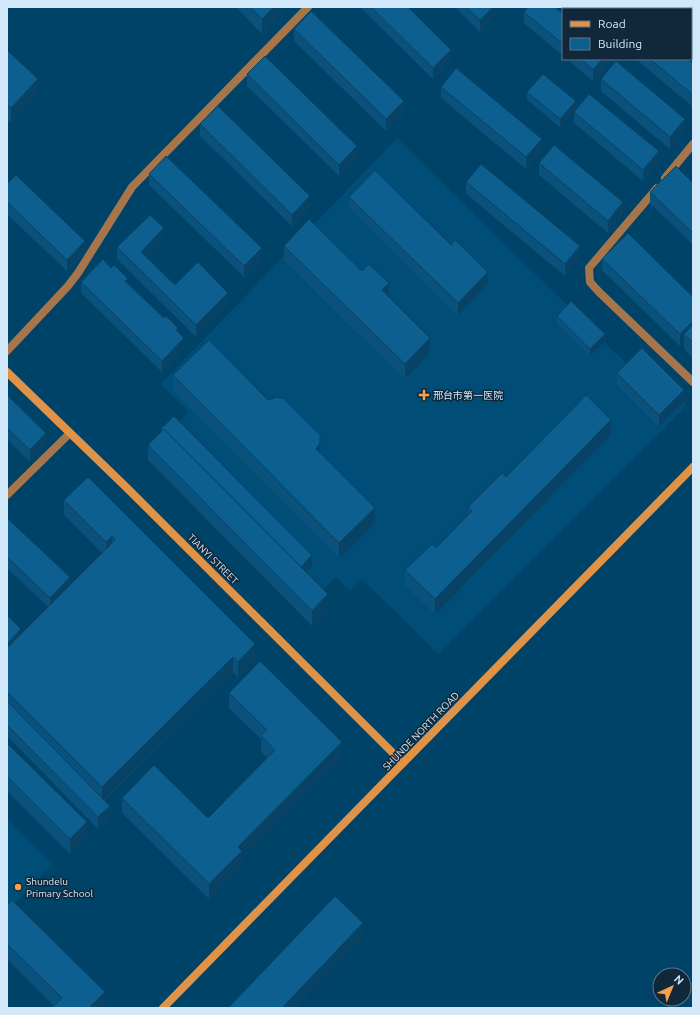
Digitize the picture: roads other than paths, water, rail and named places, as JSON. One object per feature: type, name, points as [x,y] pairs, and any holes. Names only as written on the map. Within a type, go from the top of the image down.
[{"type":"street","points":[[7,351],[68,286],[78,273],[132,187],[308,7]]},
{"type":"street","points":[[693,144],[590,268],[590,282],[599,292],[693,382]]},
{"type":"street","name":"TIANYI STREET","points":[[7,372],[127,488],[403,763]]},
{"type":"street","points":[[7,495],[70,433]]},
{"type":"street","name":"SHUNDE NORTH ROAD","points":[[163,1008],[693,467]]},
{"type":"place","name":"邢台市第一医院","points":[[424,395]]},
{"type":"place","name":"Shundelu Primary School","points":[[18,887]]}]
